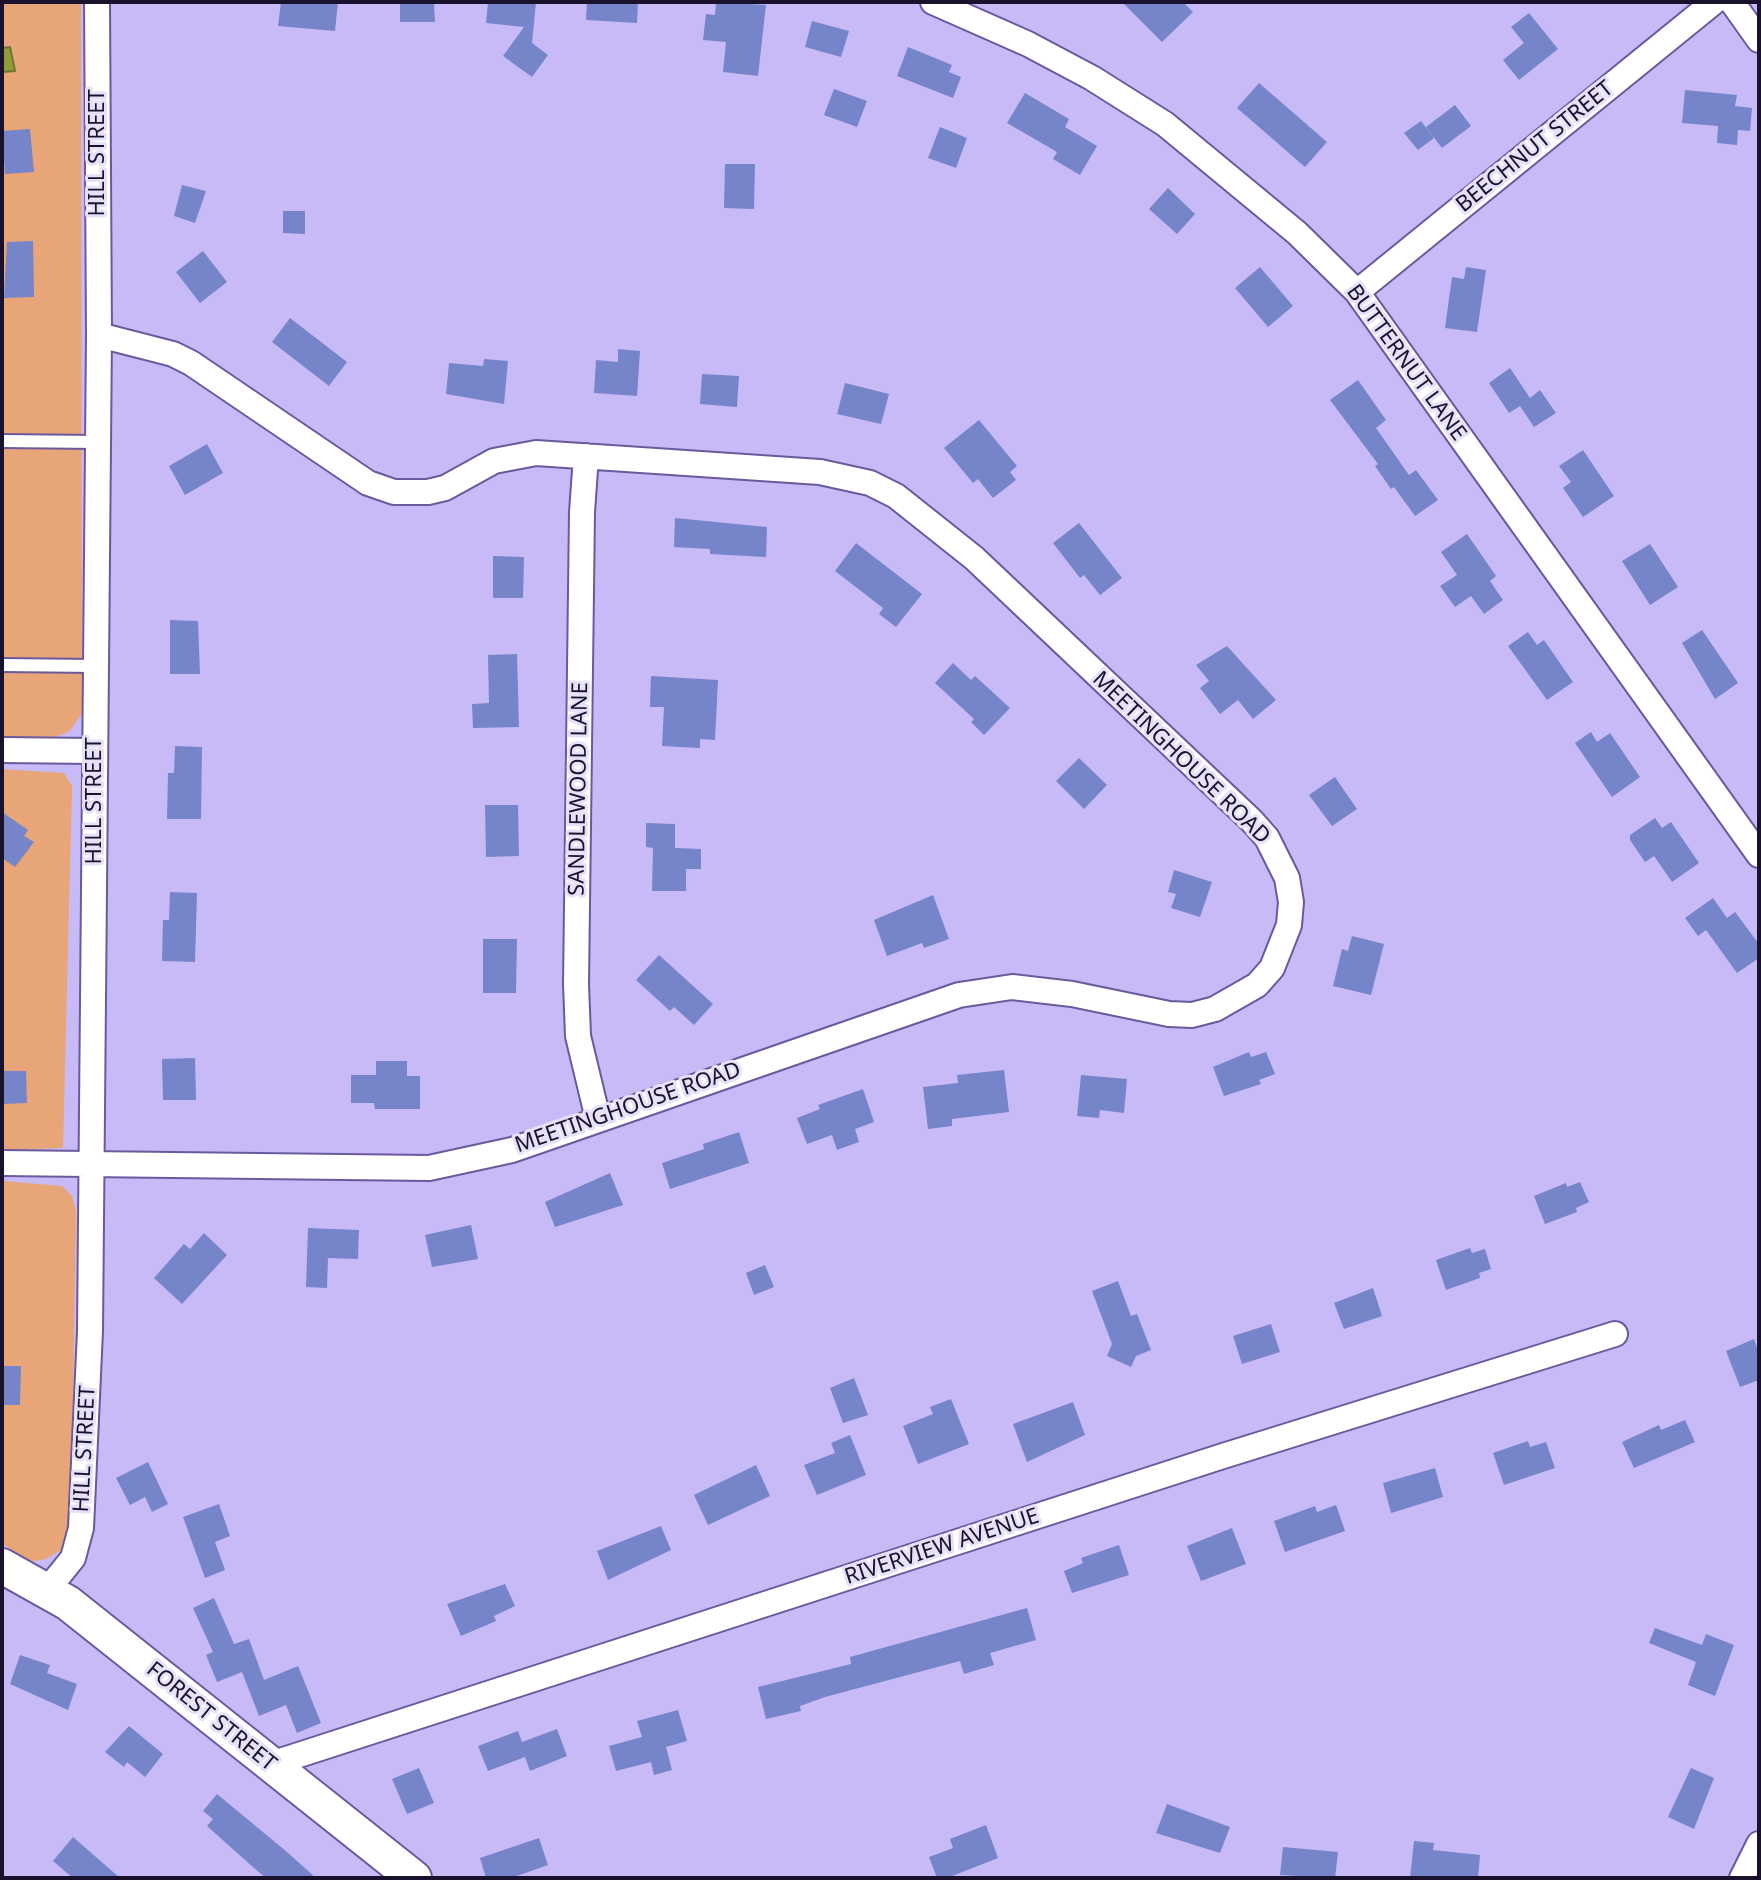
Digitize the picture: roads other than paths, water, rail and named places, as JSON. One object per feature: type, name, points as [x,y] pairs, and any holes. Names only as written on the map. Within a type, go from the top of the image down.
[{"type":"street","name":"HILL STREET","points":[[48,1589],[73,1558],[81,1528],[89,1359],[99,335],[97,2]]},
{"type":"street","name":"BUTTERNUT LANE","points":[[933,2],[1028,44],[1092,78],[1165,124],[1297,233],[1357,292],[1759,855]]},
{"type":"street","name":"BEECHNUT STREET","points":[[1357,292],[1714,2]]},
{"type":"street","points":[[1732,2],[1759,40]]},
{"type":"street","name":"MEETINGHOUSE ROAD","points":[[2,1163],[429,1168],[512,1150],[959,995],[1012,987],[1072,994],[1169,1014],[1192,1015],[1215,1009],[1257,985],[1272,968],[1289,925],[1291,902],[1279,859],[1252,821],[974,558],[896,496],[870,483],[830,473],[586,456],[513,455],[445,488],[409,494],[380,489],[191,363],[173,354],[99,335]]},
{"type":"street","name":"SANDLEWOOD LANE","points":[[586,456],[582,512],[576,984],[578,1036],[598,1119]]},
{"type":"street","points":[[2,750],[95,751]]},
{"type":"street","name":"RIVERVIEW AVENUE","points":[[271,1764],[1207,1461],[1615,1334]]},
{"type":"street","name":"FOREST STREET","points":[[2,1566],[48,1589],[414,1878]]},
{"type":"street","points":[[1742,1878],[1759,1844]]},
{"type":"lane","points":[[2,441],[98,442]]},
{"type":"lane","points":[[2,665],[96,666]]}]
